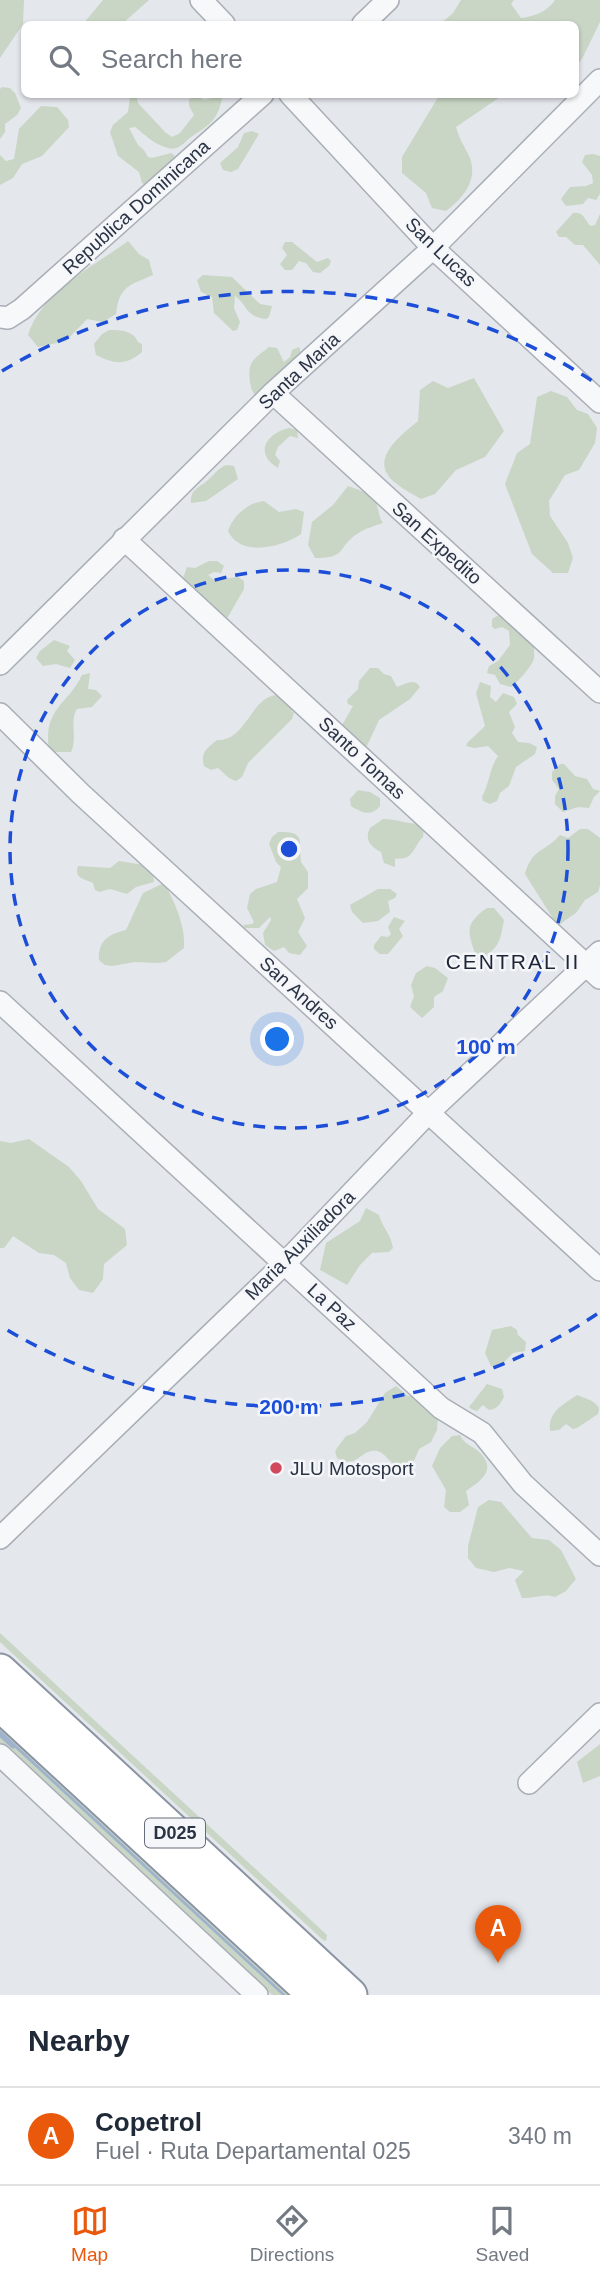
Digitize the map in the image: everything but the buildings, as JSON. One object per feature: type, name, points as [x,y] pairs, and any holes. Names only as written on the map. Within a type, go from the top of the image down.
[{"type":"highway","name":"D025","points":[[0,1671],[350,1995]]},
{"type":"highway","name":"D025","points":[[0,1704],[314,1995]]},
{"type":"street","points":[[201,0],[221,21]]},
{"type":"street","points":[[365,21],[388,0]]},
{"type":"street","name":"Santa Maria","points":[[0,664],[273,393],[433,248],[600,80]]},
{"type":"street","name":"Republica Dominicana","points":[[4,317],[22,309],[259,98]]},
{"type":"street","name":"San Lucas","points":[[294,98],[433,248],[600,402]]},
{"type":"street","name":"San Expedito","points":[[273,393],[600,692]]},
{"type":"street","name":"Santo Tomas","points":[[124,539],[595,965]]},
{"type":"street","name":"San Andres","points":[[0,713],[92,803],[600,1270]]},
{"type":"street","name":"Maria Auxiliadora","points":[[0,1538],[285,1263],[429,1112],[595,965]]},
{"type":"street","name":"La Paz","points":[[0,1002],[441,1408],[482,1433],[523,1484],[600,1555]]},
{"type":"street","points":[[528,1783],[600,1714]]},
{"type":"street","points":[[0,1786],[7,1763],[257,1995]]},
{"type":"green space","points":[[0,0],[24,0],[21,27],[0,58]]},
{"type":"green space","points":[[103,0],[149,0],[125,21],[86,21]]},
{"type":"green space","points":[[461,0],[514,0],[511,4],[521,18],[540,13],[555,0],[600,0],[600,22],[579,63],[579,21],[444,21],[453,13]]},
{"type":"green space","points":[[10,88],[15,93],[21,108],[17,115],[5,124],[5,132],[0,139],[0,89]]},
{"type":"green space","points":[[130,98],[138,98],[138,103],[172,137],[180,133],[194,115],[189,99],[222,98],[213,120],[172,149],[163,147],[135,127],[129,128],[148,157],[171,153],[174,155],[175,160],[155,191],[142,183],[139,172],[118,156],[110,132],[113,125],[128,112]]},
{"type":"green space","points":[[438,98],[499,98],[456,127],[470,158],[472,174],[463,195],[446,211],[432,208],[426,193],[402,173],[402,157]]},
{"type":"green space","points":[[41,106],[57,107],[68,120],[69,127],[42,156],[22,164],[13,178],[0,185],[0,155],[6,161],[14,159],[19,129]]},
{"type":"green space","points":[[252,131],[259,134],[238,169],[231,172],[223,170],[220,163],[238,147],[244,133]]},
{"type":"green space","points":[[585,155],[600,156],[600,194],[596,200],[588,198],[583,204],[566,206],[561,199],[570,187],[593,183],[592,175],[582,162]]},
{"type":"green space","points":[[573,213],[582,215],[591,226],[595,225],[600,214],[600,265],[583,245],[575,245],[566,237],[559,237],[556,232]]},
{"type":"green space","points":[[128,241],[139,254],[149,260],[153,275],[132,284],[123,292],[116,314],[103,322],[87,319],[66,341],[38,347],[28,335],[45,305],[70,281]]},
{"type":"green space","points":[[285,242],[292,242],[317,262],[328,258],[331,261],[329,266],[320,273],[313,272],[306,263],[299,261],[292,270],[285,270],[280,264],[287,255],[282,248]]},
{"type":"green space","points":[[203,275],[232,277],[260,304],[272,306],[269,317],[266,319],[254,316],[235,296],[234,308],[240,322],[237,330],[233,331],[214,313],[212,297],[201,292],[197,280]]},
{"type":"green space","points":[[109,330],[133,335],[142,344],[142,352],[131,360],[120,362],[96,355],[94,344]]},
{"type":"green space","points":[[269,347],[277,348],[284,362],[290,357],[292,350],[299,347],[304,361],[258,398],[251,389],[250,369],[256,358]]},
{"type":"green space","points":[[474,378],[504,431],[485,457],[456,470],[435,494],[421,499],[388,475],[385,458],[395,441],[418,421],[420,390],[433,381],[448,388]]},
{"type":"green space","points":[[551,391],[567,397],[577,410],[588,414],[597,428],[595,443],[579,470],[565,475],[549,501],[550,516],[568,543],[573,558],[568,573],[553,573],[532,554],[505,484],[517,453],[530,444],[537,397]]},
{"type":"green space","points":[[289,428],[297,430],[298,438],[290,436],[278,447],[275,455],[280,461],[278,468],[266,456],[266,444],[274,434]]},
{"type":"green space","points":[[226,465],[234,466],[238,479],[206,501],[191,503],[196,489]]},
{"type":"green space","points":[[348,486],[374,498],[383,523],[357,534],[337,554],[315,558],[308,545],[312,522],[333,505]]},
{"type":"green space","points":[[264,501],[279,512],[296,509],[304,512],[301,534],[283,543],[262,548],[242,545],[234,539],[228,531],[233,520],[246,507]]},
{"type":"green space","points":[[209,561],[217,561],[224,566],[221,573],[208,575],[214,580],[238,577],[244,581],[244,589],[225,622],[183,578],[187,567],[195,568]]},
{"type":"green space","points":[[502,613],[538,640],[534,646],[531,664],[511,687],[500,684],[495,675],[487,673],[489,666],[498,661],[510,645],[509,631],[502,627],[492,627],[492,619]]},
{"type":"green space","points":[[54,640],[70,646],[67,651],[75,660],[70,668],[56,664],[43,666],[36,658],[40,651]]},
{"type":"green space","points":[[370,668],[378,668],[391,676],[397,687],[415,682],[420,687],[410,699],[379,720],[366,748],[341,727],[353,706],[348,704],[347,700],[358,689],[359,681]]},
{"type":"green space","points":[[90,673],[88,689],[96,690],[102,696],[92,707],[77,709],[71,752],[49,749],[48,735],[53,715],[82,675]]},
{"type":"green space","points":[[480,682],[491,686],[490,697],[496,702],[503,693],[514,697],[517,704],[509,712],[515,727],[512,733],[518,742],[537,747],[535,754],[516,767],[509,786],[500,793],[497,801],[490,804],[483,801],[482,797],[498,756],[488,746],[466,746],[485,726],[476,693]]},
{"type":"green space","points":[[277,695],[290,705],[294,712],[292,719],[248,763],[242,777],[236,781],[218,768],[211,770],[204,766],[204,754],[210,746],[217,740],[235,734],[260,703]]},
{"type":"green space","points":[[560,764],[564,764],[575,776],[587,779],[593,789],[600,791],[589,808],[578,807],[563,812],[555,804],[559,789],[552,780],[552,772]]},
{"type":"green space","points":[[358,790],[370,792],[380,798],[380,806],[373,812],[366,813],[351,806],[350,799]]},
{"type":"green space","points":[[383,819],[421,824],[424,827],[423,837],[413,852],[408,857],[395,859],[395,867],[384,863],[381,852],[368,840],[370,828]]},
{"type":"green space","points":[[580,829],[588,829],[600,838],[600,885],[598,892],[585,900],[576,913],[560,924],[554,920],[525,874],[531,859],[539,852],[560,835],[568,838]]},
{"type":"green space","points":[[278,832],[298,836],[301,862],[308,872],[308,888],[297,899],[305,918],[298,932],[307,946],[300,955],[289,953],[284,947],[274,951],[265,945],[263,933],[271,920],[270,917],[259,928],[245,928],[243,925],[254,922],[247,908],[250,894],[256,889],[277,882],[281,867],[276,862],[269,844]]},
{"type":"green space","points":[[119,861],[144,865],[153,874],[154,882],[136,887],[127,894],[110,889],[99,892],[95,890],[93,883],[78,874],[78,866],[110,868]]},
{"type":"green space","points":[[164,883],[181,923],[184,948],[166,962],[105,965],[99,960],[102,943],[109,936],[126,930],[143,893]]},
{"type":"green space","points":[[378,889],[390,889],[397,894],[388,901],[390,912],[378,921],[363,923],[352,912],[350,905]]},
{"type":"green space","points":[[487,908],[494,908],[504,920],[503,928],[494,949],[477,959],[470,930],[474,920]]},
{"type":"green space","points":[[394,917],[405,921],[399,929],[403,936],[388,954],[380,954],[374,949],[374,945],[381,936],[388,937],[391,934],[388,927]]},
{"type":"green space","points":[[427,966],[435,968],[448,978],[443,991],[434,997],[434,1007],[422,1018],[410,1007],[414,996],[411,985],[416,973]]},
{"type":"green space","points":[[29,1139],[69,1167],[98,1209],[125,1229],[127,1245],[104,1264],[103,1279],[93,1293],[79,1290],[70,1278],[66,1263],[54,1255],[39,1253],[13,1236],[4,1248],[0,1248],[0,1141],[11,1143]]},
{"type":"green space","points":[[366,1208],[379,1215],[393,1248],[389,1252],[372,1253],[347,1285],[320,1270],[326,1243],[360,1221]]},
{"type":"green space","points":[[511,1326],[526,1342],[525,1351],[513,1353],[498,1368],[491,1366],[485,1353],[492,1330]]},
{"type":"green space","points":[[487,1384],[502,1389],[504,1397],[501,1402],[489,1410],[483,1405],[477,1411],[471,1409],[469,1407]]},
{"type":"green space","points":[[396,1386],[408,1396],[416,1396],[438,1417],[437,1430],[431,1442],[419,1449],[414,1461],[404,1468],[377,1451],[371,1451],[350,1462],[337,1458],[335,1451],[346,1436],[355,1433],[367,1422],[385,1393]]},
{"type":"green space","points":[[577,1395],[594,1403],[599,1408],[598,1414],[577,1428],[573,1429],[566,1424],[559,1430],[550,1431],[554,1413]]},
{"type":"green space","points":[[460,1435],[484,1457],[487,1469],[486,1474],[466,1491],[469,1505],[460,1512],[450,1512],[444,1507],[446,1490],[432,1466],[440,1448],[452,1436]]},
{"type":"green space","points":[[489,1500],[501,1502],[532,1538],[549,1540],[561,1550],[576,1579],[566,1591],[555,1597],[522,1598],[515,1580],[524,1571],[509,1568],[494,1572],[476,1568],[468,1558],[468,1546],[478,1507]]},
{"type":"green space","points":[[0,1633],[327,1935],[326,1941],[0,1642]]},
{"type":"green space","points":[[0,1729],[288,1995],[272,1995],[0,1743]]},
{"type":"green space","points":[[600,1744],[600,1776],[583,1783],[577,1762]]},
{"type":"water","points":[[0,1730],[286,1995],[282,1995],[0,1734]]},
{"type":"waterway","points":[[0,1734],[13,1746]]},
{"type":"place","name":"JLU Motosport","points":[[276,1468]]},
{"type":"place","name":"Copetrol","points":[[498,1963]]},
{"type":"district","name":"CENTRAL II","points":[[513,961]]}]
